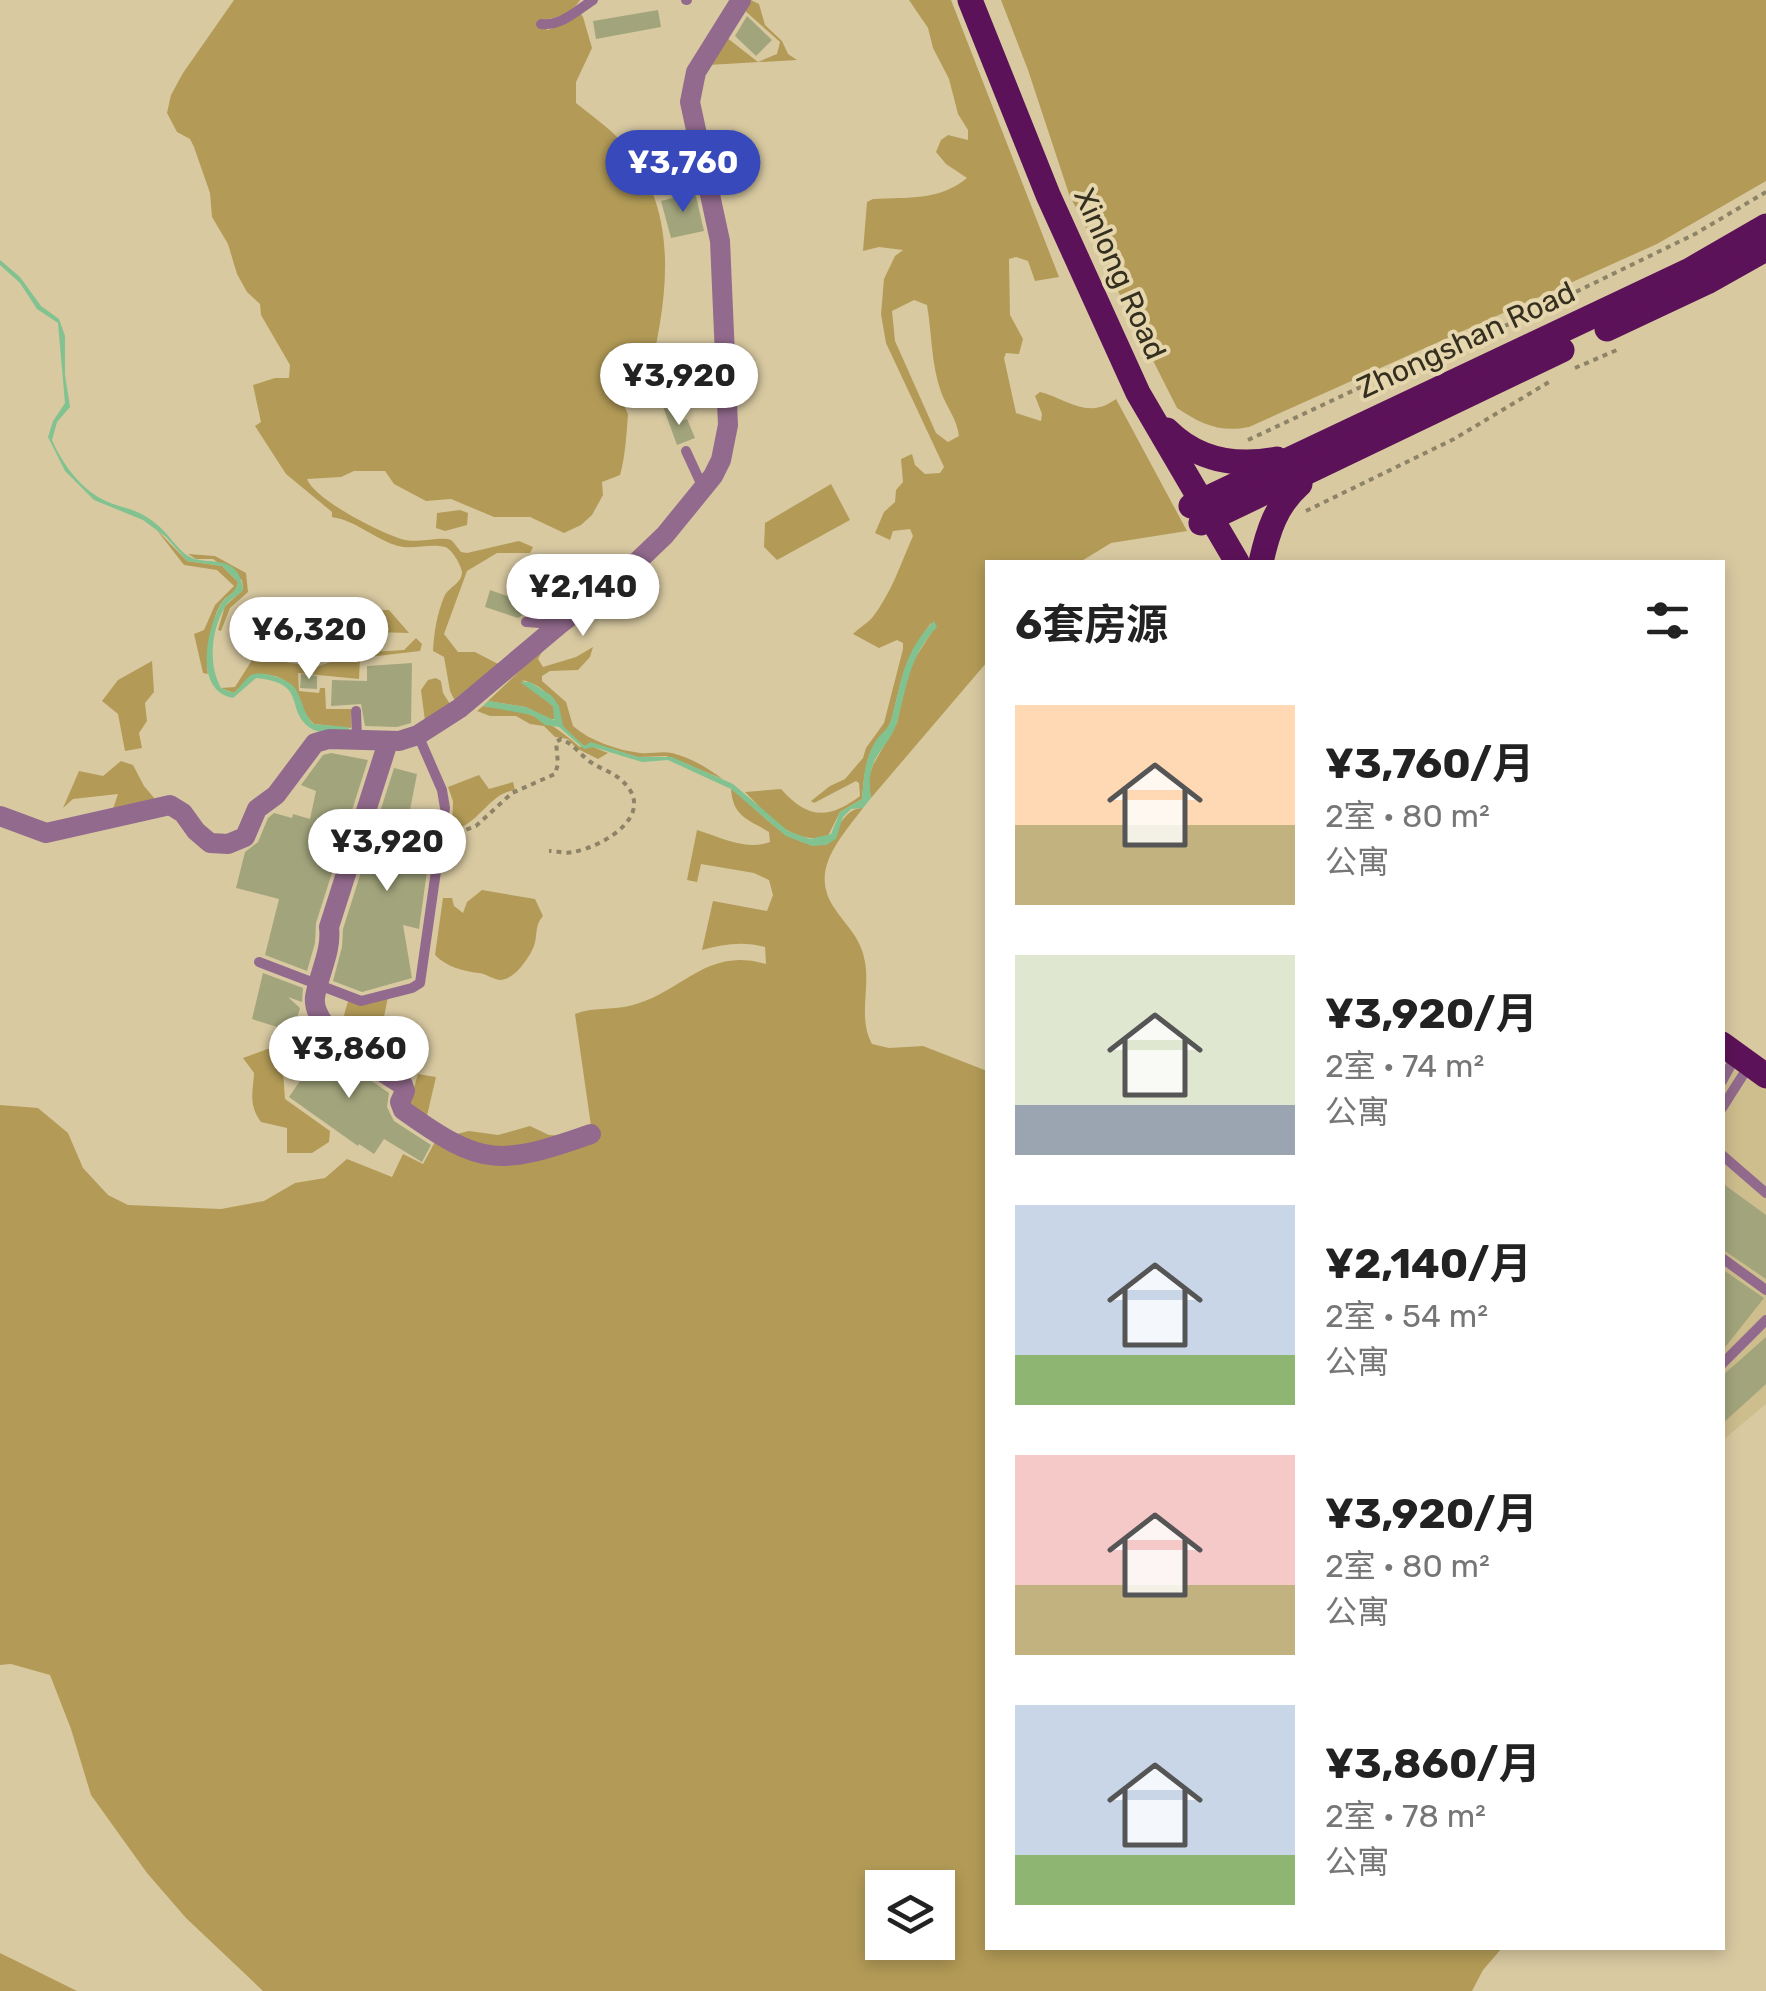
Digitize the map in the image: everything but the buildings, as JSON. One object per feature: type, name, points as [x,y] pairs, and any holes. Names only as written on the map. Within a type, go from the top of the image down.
[{"type":"main road","name":"Xinlong Road","points":[[960,0],[1130,396],[1201,512],[1236,560]]},
{"type":"main road","name":"Xinlong Road","points":[[970,0],[1048,195],[1138,394],[1225,560]]},
{"type":"main road","name":"Zhongshan Road","points":[[1311,461],[1690,270],[1766,226]]},
{"type":"main road","name":"Zhongshan Road","points":[[1201,512],[1707,282],[1766,248]]},
{"type":"main road","points":[[1138,394],[1169,432],[1188,448],[1209,458],[1311,461]]},
{"type":"main road","points":[[1262,560],[1271,523],[1311,461]]},
{"type":"street","points":[[0,816],[46,833],[170,806],[183,813],[210,843],[228,844],[246,837],[257,809],[276,795],[315,742],[388,742],[418,736],[460,708],[643,558],[704,490],[720,460],[728,410],[720,241],[693,118],[692,87],[705,55],[741,0]]},
{"type":"street","points":[[388,742],[329,927],[331,938],[315,1004],[323,1022],[364,1060],[403,1084],[403,1110],[460,1148],[478,1155],[527,1156],[590,1134]]},
{"type":"lane","points":[[541,24],[565,20],[593,0]]},
{"type":"lane","points":[[686,451],[704,490]]},
{"type":"lane","points":[[526,622],[560,624]]},
{"type":"lane","points":[[356,711],[357,741]]},
{"type":"lane","points":[[259,962],[361,1001],[412,988],[420,982],[442,837],[444,798],[418,736]]},
{"type":"lane","points":[[1725,1078],[1745,1056]]},
{"type":"lane","points":[[1725,1101],[1745,1056]]},
{"type":"lane","points":[[1725,1159],[1766,1193]]},
{"type":"lane","points":[[1725,1260],[1766,1290]]},
{"type":"lane","points":[[1725,1361],[1766,1320]]},
{"type":"path","points":[[1235,444],[1514,322],[1695,234],[1766,192]]},
{"type":"path","points":[[1564,373],[1621,348]]},
{"type":"path","points":[[1299,516],[1487,422],[1554,379]]},
{"type":"path","points":[[442,837],[476,826],[512,794],[552,776],[558,768],[556,742],[561,739],[622,780],[633,806],[624,828],[610,839],[572,853],[550,851]]},
{"type":"shaded area","points":[[234,0],[580,0],[567,13],[538,20],[536,24],[548,30],[581,14],[583,17],[592,48],[576,82],[576,103],[612,132],[635,160],[651,189],[661,220],[664,285],[647,385],[631,390],[622,402],[628,414],[620,475],[602,482],[603,495],[581,525],[564,533],[530,517],[494,517],[451,499],[426,501],[394,484],[385,471],[354,471],[341,477],[307,479],[335,506],[405,540],[448,539],[467,553],[519,541],[533,547],[530,553],[497,553],[467,571],[444,634],[458,652],[475,652],[498,664],[455,701],[444,657],[433,651],[442,603],[461,576],[453,554],[439,546],[398,546],[332,517],[332,512],[286,474],[255,426],[261,422],[253,385],[289,378],[290,365],[261,315],[260,304],[247,292],[237,274],[228,244],[212,217],[210,193],[194,147],[190,139],[177,132],[167,113],[183,73]]},
{"type":"shaded area","points":[[751,0],[759,4],[765,25],[797,60],[708,65],[726,37],[758,62],[777,54],[780,42],[744,10]]},
{"type":"shaded area","points":[[909,0],[951,0],[1059,277],[1035,281],[1028,261],[1009,259],[1010,315],[1023,339],[1019,354],[1006,353],[1004,358],[1016,413],[1041,421],[1035,396],[1040,392],[1085,408],[1116,399],[1187,531],[1111,543],[1083,560],[985,560],[985,664],[871,798],[868,780],[873,765],[897,723],[909,668],[933,630],[931,623],[909,658],[891,722],[871,752],[862,799],[840,812],[828,836],[803,837],[782,826],[745,792],[781,789],[800,806],[819,813],[838,809],[860,796],[856,781],[814,803],[811,801],[845,779],[863,758],[884,723],[903,649],[903,643],[897,640],[879,648],[853,634],[879,609],[913,536],[910,529],[893,531],[890,540],[875,533],[903,482],[901,459],[912,454],[915,465],[925,474],[940,473],[944,467],[886,343],[881,314],[884,279],[895,256],[903,250],[879,247],[863,251],[867,202],[934,194],[967,178],[936,152],[948,135],[968,140],[968,130],[928,28]],"holes":[[[914,300],[927,305],[933,359],[943,398],[959,436],[948,442],[936,433],[895,341],[892,311]]]},
{"type":"shaded area","points":[[1001,0],[1766,0],[1766,181],[1657,244],[1249,427],[1220,428],[1177,408],[1069,194]]},
{"type":"shaded area","points":[[0,260],[20,277],[41,306],[59,319],[65,336],[70,407],[57,422],[52,440],[68,468],[99,497],[152,520],[184,553],[227,564],[240,577],[243,590],[227,604],[214,637],[214,669],[221,688],[234,693],[251,675],[274,676],[295,688],[313,724],[347,727],[353,732],[312,729],[303,722],[290,692],[273,681],[256,678],[233,698],[213,684],[207,659],[211,630],[220,606],[238,582],[222,566],[187,561],[166,537],[143,520],[94,500],[65,471],[48,437],[65,403],[58,323],[37,309],[20,283],[0,265]]},
{"type":"shaded area","points":[[831,484],[850,520],[777,560],[764,547],[765,523]]},
{"type":"shaded area","points":[[437,513],[468,513],[467,525],[445,531],[436,528]]},
{"type":"shaded area","points":[[156,529],[187,561],[222,566],[238,582],[216,615],[208,674],[203,673],[194,634],[204,630],[215,605],[234,586],[217,570],[184,565]]},
{"type":"shaded area","points":[[188,554],[215,556],[246,573],[248,592],[230,608],[221,631],[218,630],[225,606],[243,590],[242,580],[213,559],[196,559]]},
{"type":"shaded area","points":[[373,610],[389,610],[409,633],[374,632]]},
{"type":"shaded area","points":[[934,621],[937,627],[916,659],[894,730],[874,762],[871,798],[863,808],[851,809],[843,817],[836,839],[826,845],[812,846],[786,836],[731,789],[668,760],[642,762],[593,747],[584,749],[559,727],[545,725],[532,715],[483,706],[488,701],[526,707],[554,720],[553,706],[520,682],[530,682],[552,696],[559,706],[563,726],[584,746],[591,742],[638,757],[672,757],[733,784],[788,831],[810,839],[831,834],[840,812],[862,799],[869,753],[890,723],[909,656]]},
{"type":"shaded area","points":[[416,638],[422,644],[420,651],[360,658],[359,679],[298,673],[299,691],[319,693],[320,688],[325,688],[326,709],[351,709],[351,728],[314,724],[287,682],[279,677],[252,675],[234,693],[221,688],[235,687],[254,657],[316,667],[357,653],[404,650]]},
{"type":"shaded area","points":[[593,647],[578,670],[550,671],[542,676],[542,681],[566,702],[573,726],[622,750],[679,755],[723,779],[666,756],[638,757],[598,745],[584,746],[565,729],[555,712],[556,719],[548,719],[526,707],[488,701],[544,648],[538,659],[543,667]],"holes":[[[522,680],[541,688],[553,706]]]},
{"type":"shaded area","points":[[152,661],[154,692],[145,703],[147,721],[139,733],[142,748],[125,751],[118,714],[102,701],[118,680]]},
{"type":"shaded area","points":[[436,678],[450,704],[425,721],[421,690],[428,680]]},
{"type":"shaded area","points":[[483,706],[529,714],[556,728],[580,747],[608,753],[598,759],[576,748],[568,739],[555,737],[544,726],[516,716],[490,716],[477,711]]},
{"type":"shaded area","points":[[121,761],[133,765],[155,799],[112,812],[118,794],[73,799],[63,808],[79,771],[103,776]]},
{"type":"shaded area","points":[[479,775],[489,789],[513,782],[515,790],[498,797],[470,822],[452,831],[453,801],[448,787]]},
{"type":"shaded area","points":[[731,789],[786,834],[811,844],[826,845],[850,812],[863,808],[830,856],[825,882],[835,909],[863,954],[866,1024],[872,1044],[889,1048],[923,1046],[985,1070],[985,1950],[1500,1950],[1472,1991],[263,1991],[186,1918],[147,1873],[91,1795],[50,1675],[11,1664],[0,1665],[0,1105],[38,1108],[68,1133],[83,1168],[108,1195],[128,1205],[221,1209],[264,1201],[295,1183],[325,1178],[347,1159],[392,1177],[403,1154],[423,1164],[437,1138],[474,1159],[591,1126],[575,1014],[648,1000],[726,961],[766,964],[765,947],[757,945],[734,944],[702,950],[713,901],[767,911],[773,895],[769,880],[754,873],[701,864],[697,882],[687,880],[697,830],[742,844],[770,842],[769,832],[743,816],[735,806]]},
{"type":"shaded area","points":[[482,890],[535,899],[543,916],[529,956],[506,979],[455,968],[435,955],[443,898],[452,898],[454,906],[463,913],[467,902]]},
{"type":"shaded area","points":[[388,997],[375,1061],[351,1041],[343,1021],[349,999]]},
{"type":"shaded area","points":[[281,1044],[289,1053],[283,1072],[285,1099],[330,1131],[329,1142],[312,1153],[287,1153],[287,1128],[261,1122],[254,1110],[254,1073],[243,1058]]},
{"type":"shaded area","points":[[1725,1054],[1766,1084],[1766,1404],[1725,1438]]},
{"type":"shaded area","points":[[418,1074],[436,1077],[426,1120],[416,1114],[410,1101]]},
{"type":"shaded area","points":[[530,1126],[549,1135],[568,1136],[497,1152],[452,1135],[469,1131],[498,1135]]},
{"type":"shaded area","points":[[0,1953],[77,1991],[0,1991]]}]
